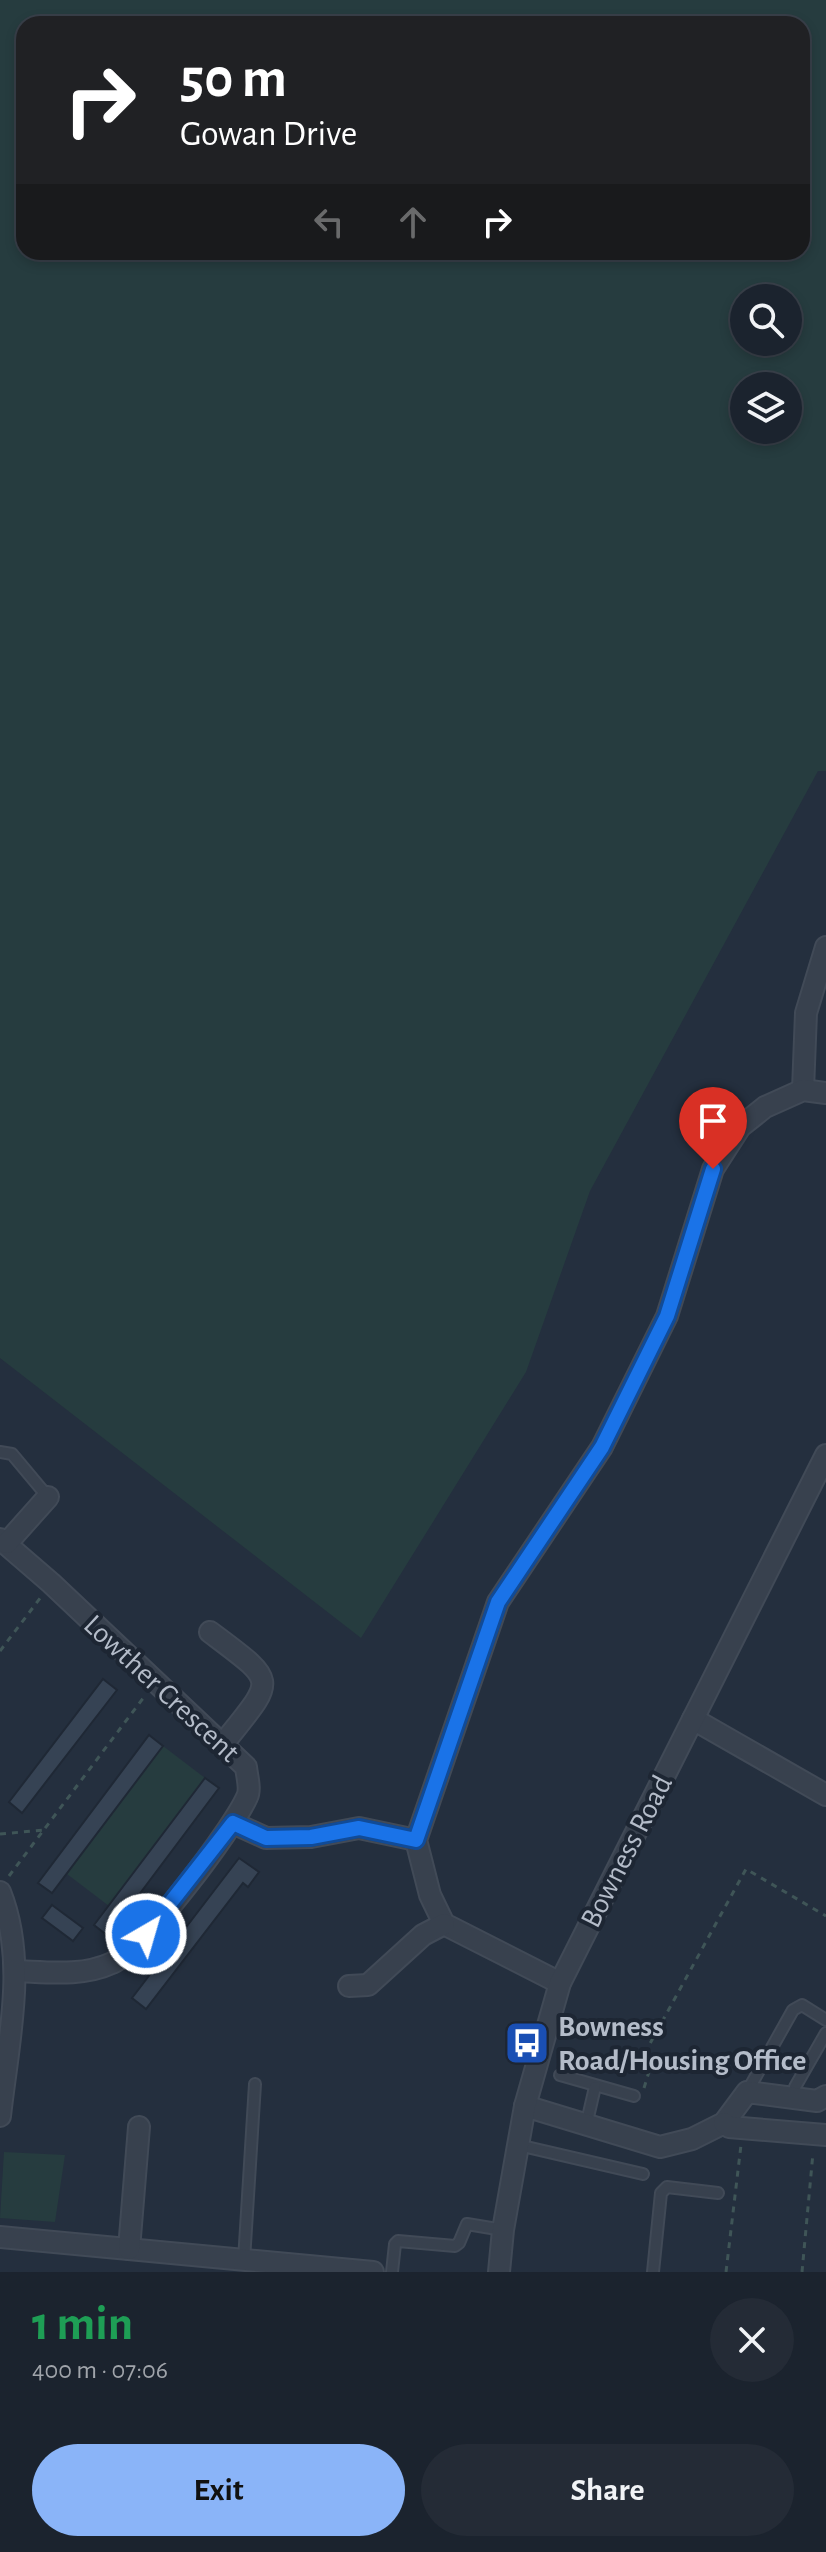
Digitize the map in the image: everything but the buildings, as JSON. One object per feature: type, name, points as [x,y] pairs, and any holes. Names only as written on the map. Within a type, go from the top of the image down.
[{"type":"street","points":[[803,1090],[806,1013],[826,947]]},
{"type":"street","points":[[560,1983],[444,1924],[430,1895],[416,1840],[498,1602],[609,1434],[667,1316],[713,1169],[740,1127],[765,1107],[803,1090],[826,1093]]},
{"type":"street","name":"Bowness Road","points":[[499,2272],[503,2230],[525,2106],[560,1983],[826,1455]]},
{"type":"street","points":[[3,1541],[48,1497]]},
{"type":"street","name":"Lowther Crescent","points":[[3,1541],[246,1767],[249,1794],[233,1823],[146,1934],[114,1963],[73,1973],[15,1971]]},
{"type":"street","points":[[210,1632],[256,1667],[264,1680],[261,1695],[223,1744]]},
{"type":"street","points":[[693,1719],[826,1795]]},
{"type":"street","points":[[233,1823],[266,1838],[311,1837],[359,1828],[416,1840]]},
{"type":"street","points":[[0,2116],[15,1971],[11,1920],[4,1885]]},
{"type":"street","points":[[349,1986],[368,1985],[423,1935],[444,1924]]},
{"type":"street","points":[[525,2106],[660,2147],[692,2139],[724,2123],[747,2092],[817,2101],[826,2096]]},
{"type":"street","points":[[724,2123],[729,2127],[820,2134]]},
{"type":"street","points":[[129,2249],[139,2127]]},
{"type":"street","points":[[0,2237],[373,2272]]},
{"type":"lane","points":[[0,1452],[12,1454],[48,1497]]},
{"type":"lane","points":[[747,2092],[793,2010],[802,2005],[826,2020]]},
{"type":"lane","points":[[796,2099],[795,2087],[826,2033]]},
{"type":"lane","points":[[560,2075],[595,2087],[638,2095]]},
{"type":"lane","points":[[244,2260],[255,2084]]},
{"type":"lane","points":[[586,2126],[595,2087]]},
{"type":"lane","points":[[518,2145],[643,2174]]},
{"type":"lane","points":[[653,2272],[661,2193],[667,2187],[718,2193]]},
{"type":"lane","points":[[392,2272],[398,2241],[455,2246],[467,2224],[503,2230]]},
{"type":"path","points":[[0,1651],[51,1583]]},
{"type":"path","points":[[4,1885],[156,1682]]},
{"type":"path","points":[[0,1834],[44,1830]]},
{"type":"path","points":[[638,2095],[652,2062],[647,2049],[746,1869],[826,1916]]},
{"type":"path","points":[[726,2272],[740,2150],[746,2126]]},
{"type":"path","points":[[802,2272],[820,2134]]},
{"type":"green space","points":[[0,0],[826,0],[826,771],[818,771],[590,1191],[526,1372],[361,1638],[0,1358]]},
{"type":"green space","points":[[163,1746],[205,1778],[109,1906],[67,1874]]},
{"type":"green space","points":[[4,2152],[65,2155],[55,2222],[0,2218]]},
{"type":"place","name":"Bowness Road/Housing Office","points":[[527,2043]]},
{"type":"route","points":[[146,1934],[233,1823],[266,1838],[311,1837],[359,1828],[416,1840],[498,1602],[602,1447],[667,1316],[713,1169]]}]
